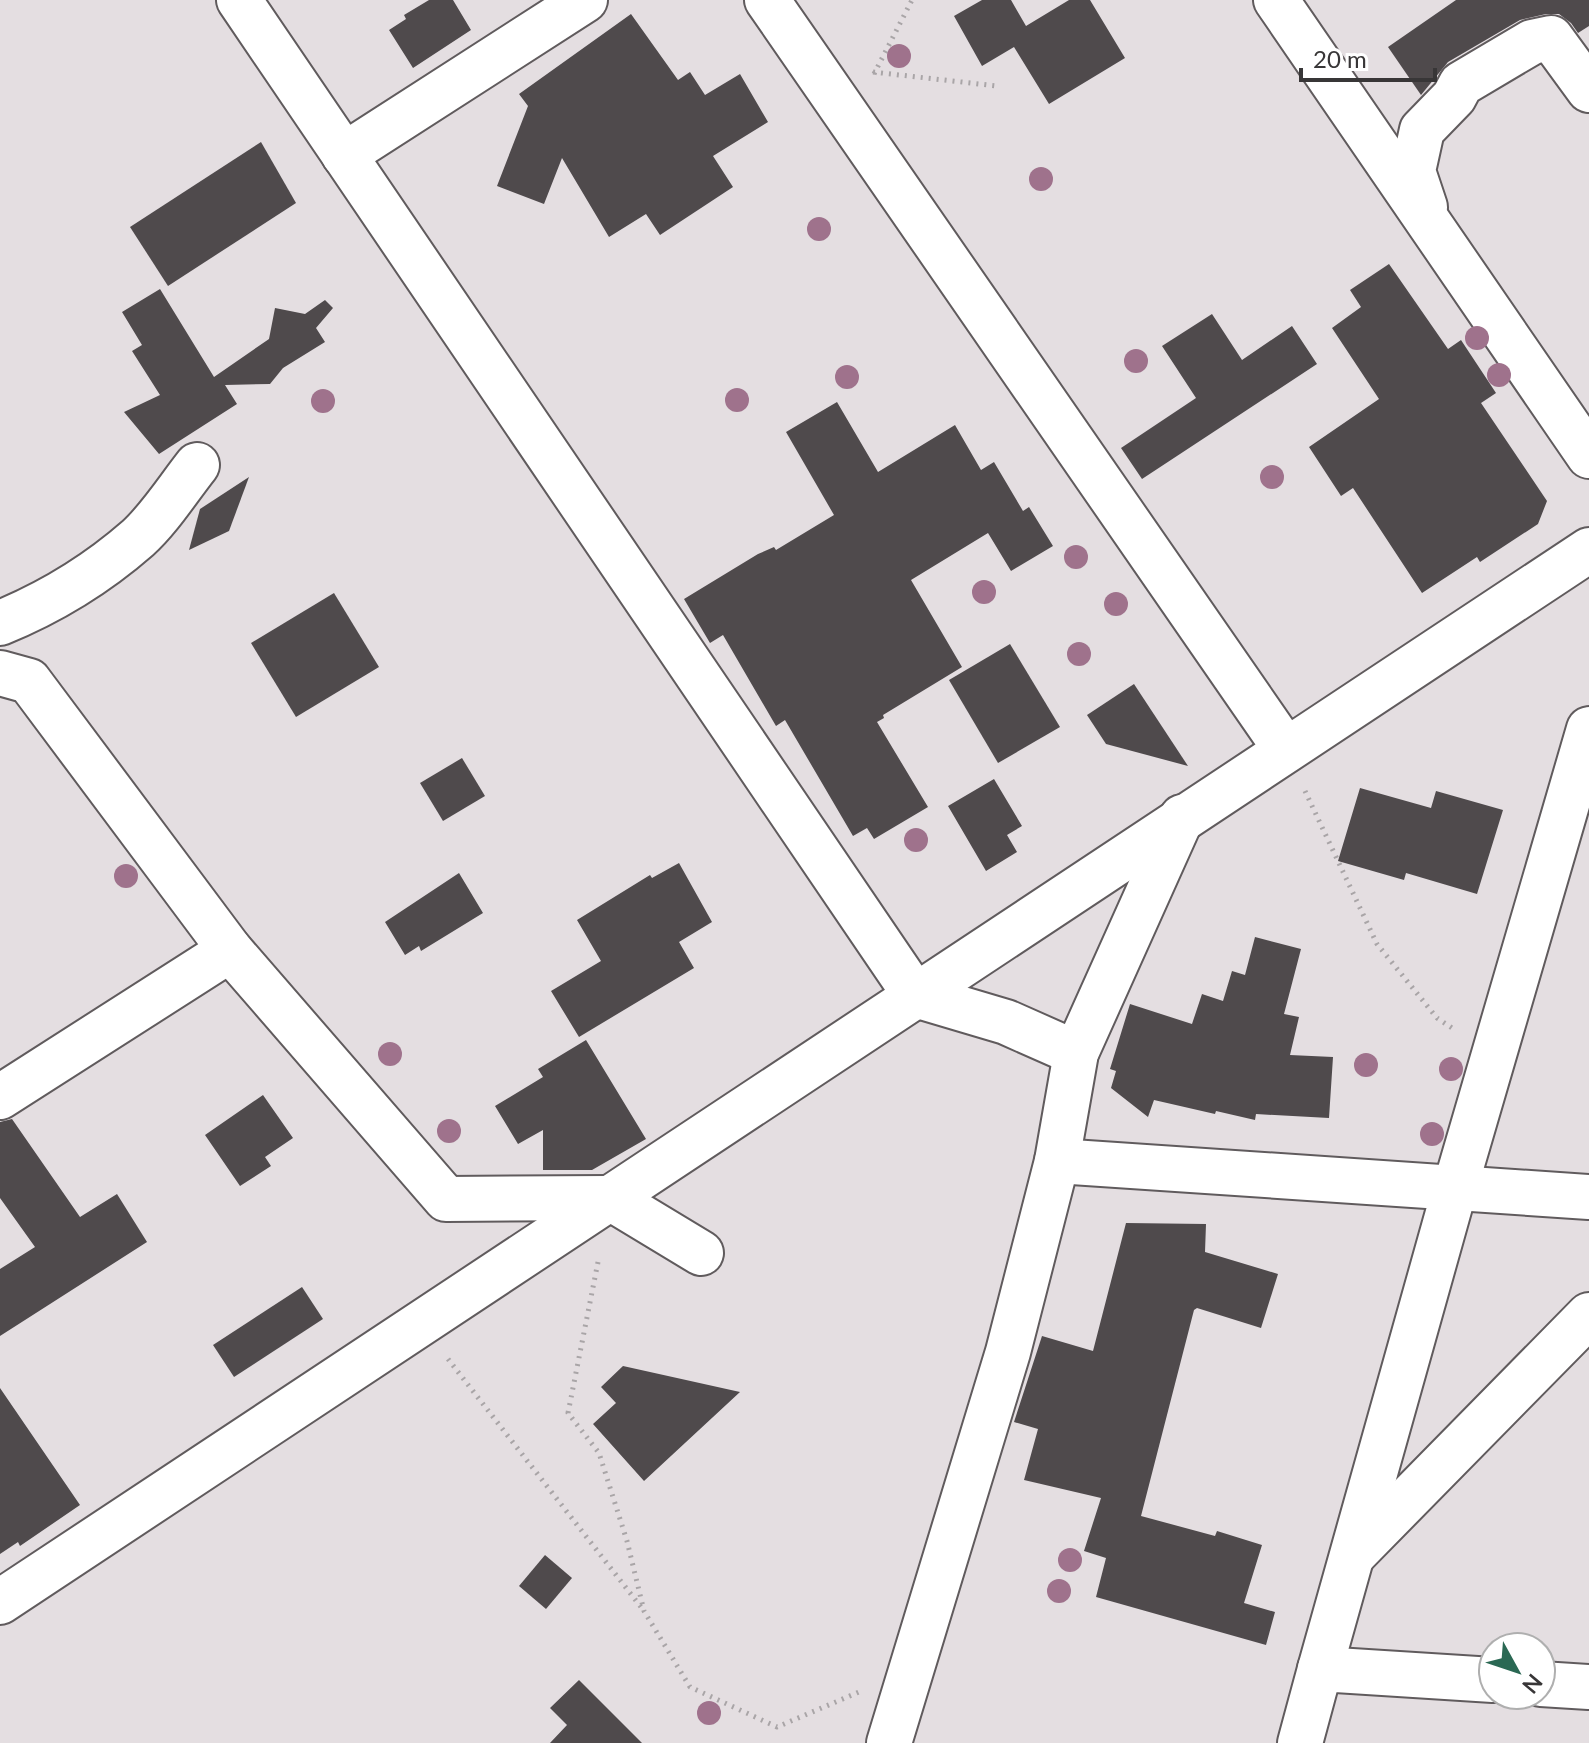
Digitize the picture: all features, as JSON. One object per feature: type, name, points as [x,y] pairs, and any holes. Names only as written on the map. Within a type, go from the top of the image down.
[{"type":"street","points":[[239,0],[915,995],[1006,1022],[1076,1053]]},
{"type":"street","points":[[344,155],[585,0]]},
{"type":"street","points":[[767,0],[1286,750]]},
{"type":"street","points":[[1276,0],[1589,456]]},
{"type":"street","points":[[1432,228],[1413,171],[1422,130],[1454,97],[1461,84],[1532,42],[1551,38],[1589,90]]},
{"type":"street","points":[[0,623],[90,575],[140,536],[197,465]]},
{"type":"street","points":[[0,1602],[1589,550]]},
{"type":"street","points":[[0,673],[29,681],[230,950],[446,1199],[610,1198],[701,1253]]},
{"type":"street","points":[[1300,1743],[1455,1188],[1589,729]]},
{"type":"street","points":[[889,1743],[1008,1352],[1057,1161],[1076,1053],[1182,817]]},
{"type":"street","points":[[0,1097],[230,950]]},
{"type":"street","points":[[1057,1161],[1589,1197]]},
{"type":"street","points":[[1350,1559],[1589,1315]]},
{"type":"street","points":[[1320,1669],[1477,1679]]},
{"type":"street","points":[[1557,1685],[1589,1687]]},
{"type":"path","points":[[857,130],[874,72],[912,0]]},
{"type":"path","points":[[863,70],[997,86]]},
{"type":"path","points":[[1286,750],[1377,944],[1437,1018],[1494,1057]]},
{"type":"path","points":[[610,1198],[568,1413],[599,1453],[627,1541],[644,1611]]},
{"type":"path","points":[[420,1324],[644,1611],[690,1687],[777,1727],[911,1670]]},
{"type":"building","points":[[429,0],[453,0],[471,30],[413,68],[389,30],[406,19],[404,15]]},
{"type":"building","points":[[982,0],[1011,0],[1026,26],[1069,0],[1090,0],[1125,58],[1049,104],[1014,47],[982,66],[954,16]]},
{"type":"building","points":[[1456,0],[1589,0],[1589,26],[1578,33],[1559,14],[1520,20],[1448,62],[1421,95],[1388,47]]},
{"type":"building","points":[[631,14],[678,80],[690,72],[705,95],[740,74],[768,122],[713,156],[733,187],[660,235],[646,214],[609,237],[562,158],[544,204],[497,186],[528,106],[519,94]]},
{"type":"building","points":[[261,142],[296,203],[168,286],[130,227]]},
{"type":"building","points":[[1389,264],[1448,349],[1461,340],[1496,393],[1481,403],[1547,501],[1538,524],[1480,562],[1477,557],[1422,593],[1353,488],[1341,496],[1309,447],[1379,399],[1332,328],[1361,307],[1350,290]]},
{"type":"building","points":[[160,289],[214,377],[269,339],[275,308],[305,314],[325,300],[333,308],[316,328],[325,342],[283,368],[270,384],[225,385],[237,404],[159,454],[124,412],[160,395],[132,351],[142,345],[122,312]]},
{"type":"building","points":[[1212,314],[1242,360],[1292,326],[1317,364],[1142,479],[1121,448],[1196,398],[1162,346]]},
{"type":"building","points":[[837,402],[878,472],[955,425],[981,470],[994,462],[1023,511],[1029,507],[1053,546],[1011,571],[988,533],[911,580],[962,667],[883,715],[884,718],[877,722],[928,807],[874,839],[867,828],[853,836],[785,720],[776,726],[723,635],[710,643],[684,599],[758,554],[774,547],[776,550],[834,515],[786,432]]},
{"type":"building","points":[[249,477],[229,531],[189,550],[200,509]]},
{"type":"building","points":[[334,593],[379,667],[296,717],[251,643]]},
{"type":"building","points":[[1010,644],[1060,727],[998,763],[949,680]]},
{"type":"building","points":[[1134,684],[1188,766],[1106,744],[1087,715]]},
{"type":"building","points":[[462,758],[485,796],[443,821],[420,783]]},
{"type":"building","points":[[994,779],[1022,826],[1007,835],[1017,852],[986,871],[948,806]]},
{"type":"building","points":[[1360,788],[1431,808],[1436,791],[1503,810],[1477,894],[1406,873],[1404,880],[1338,861]]},
{"type":"building","points":[[679,863],[712,922],[679,942],[694,968],[579,1037],[551,991],[601,961],[577,920],[650,875],[652,878]]},
{"type":"building","points":[[459,873],[483,913],[421,951],[419,946],[405,955],[385,922]]},
{"type":"building","points":[[1255,937],[1301,949],[1284,1014],[1299,1017],[1290,1055],[1333,1057],[1329,1118],[1256,1114],[1255,1120],[1154,1100],[1148,1117],[1111,1088],[1116,1071],[1110,1069],[1130,1004],[1192,1024],[1202,994],[1223,1001],[1232,971],[1245,975]]},
{"type":"building","points":[[586,1040],[646,1139],[592,1170],[543,1170],[543,1130],[518,1144],[495,1106],[543,1077],[538,1069]]},
{"type":"building","points":[[263,1095],[293,1138],[265,1157],[271,1166],[240,1186],[205,1135]]},
{"type":"building","points":[[12,1119],[80,1217],[117,1194],[147,1242],[0,1336],[0,1269],[35,1247],[0,1198],[0,1122]]},
{"type":"building","points":[[1126,1223],[1206,1224],[1205,1252],[1278,1274],[1261,1328],[1197,1308],[1194,1310],[1141,1516],[1215,1536],[1217,1531],[1262,1545],[1244,1603],[1275,1612],[1266,1645],[1096,1597],[1106,1558],[1084,1551],[1101,1498],[1024,1480],[1038,1429],[1014,1422],[1042,1336],[1093,1351]]},
{"type":"building","points":[[302,1287],[323,1319],[234,1377],[213,1345]]},
{"type":"building","points":[[623,1366],[740,1392],[644,1481],[593,1424],[616,1403],[601,1387]]},
{"type":"building","points":[[0,1388],[80,1505],[20,1546],[18,1542],[0,1554]]},
{"type":"building","points":[[545,1555],[572,1578],[546,1609],[519,1586]]},
{"type":"building","points":[[579,1680],[642,1743],[550,1743],[567,1725],[550,1708]]}]
